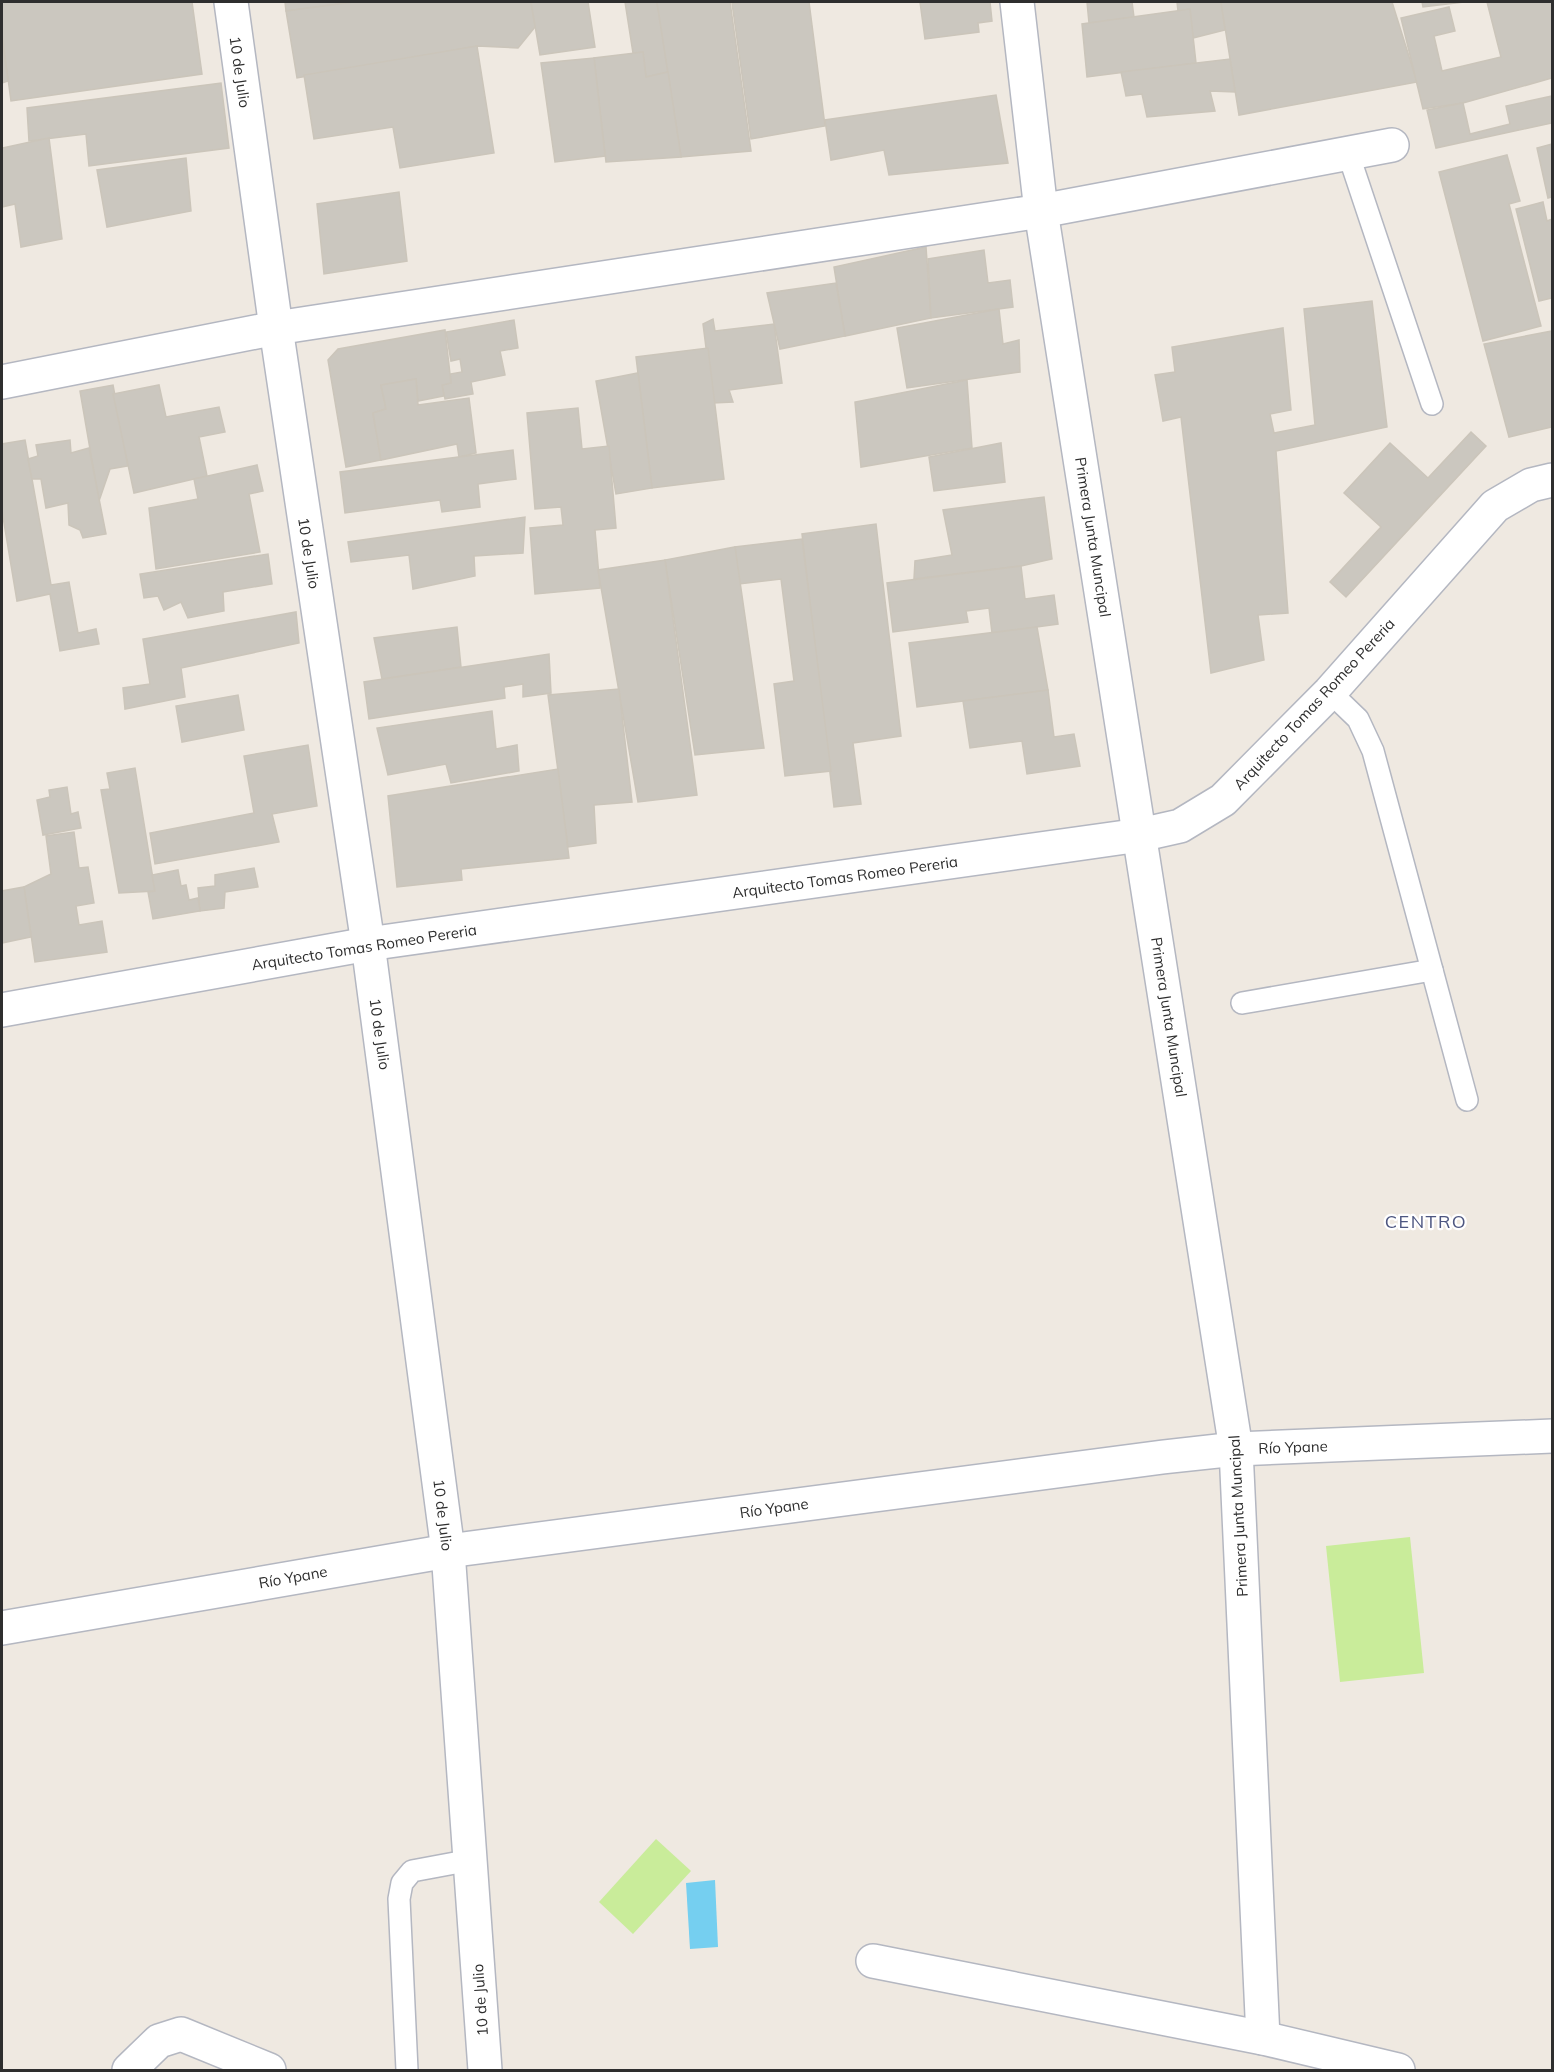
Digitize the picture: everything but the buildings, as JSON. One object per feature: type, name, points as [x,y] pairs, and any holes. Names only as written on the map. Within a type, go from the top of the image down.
[{"type":"street","name":"10 de Julio","points":[[231,2],[276,328],[368,944],[448,1551],[485,2070]]},
{"type":"street","name":"Primera Junta Muncipal","points":[[1017,2],[1041,211],[1236,1449],[1263,2038]]},
{"type":"street","points":[[2,382],[276,328],[1041,211],[1392,145]]},
{"type":"street","name":"Arquitecto Tomas Romeo Pereria","points":[[2,1010],[368,944],[1140,835],[1180,826],[1223,800],[1330,692],[1495,506],[1531,485],[1552,480]]},
{"type":"street","name":"Río Ypane","points":[[2,1628],[448,1551],[1164,1456],[1236,1449],[1552,1436]]},
{"type":"street","points":[[873,1961],[1263,2038],[1398,2070]]},
{"type":"street","points":[[129,2070],[159,2041],[180,2034],[269,2070]]},
{"type":"lane","points":[[1348,153],[1432,404]]},
{"type":"lane","points":[[1330,692],[1358,719],[1372,751],[1467,1100]]},
{"type":"lane","points":[[1242,1003],[1432,970]]},
{"type":"lane","points":[[406,2070],[399,1899],[402,1883],[412,1871],[471,1860]]},
{"type":"green space","points":[[1410,1537],[1424,1673],[1340,1682],[1326,1546]]},
{"type":"green space","points":[[656,1839],[691,1871],[633,1934],[599,1902]]},
{"type":"water","points":[[715,1880],[718,1947],[690,1949],[686,1883]]},
{"type":"district","name":"CENTRO","points":[[1426,1221]]}]
